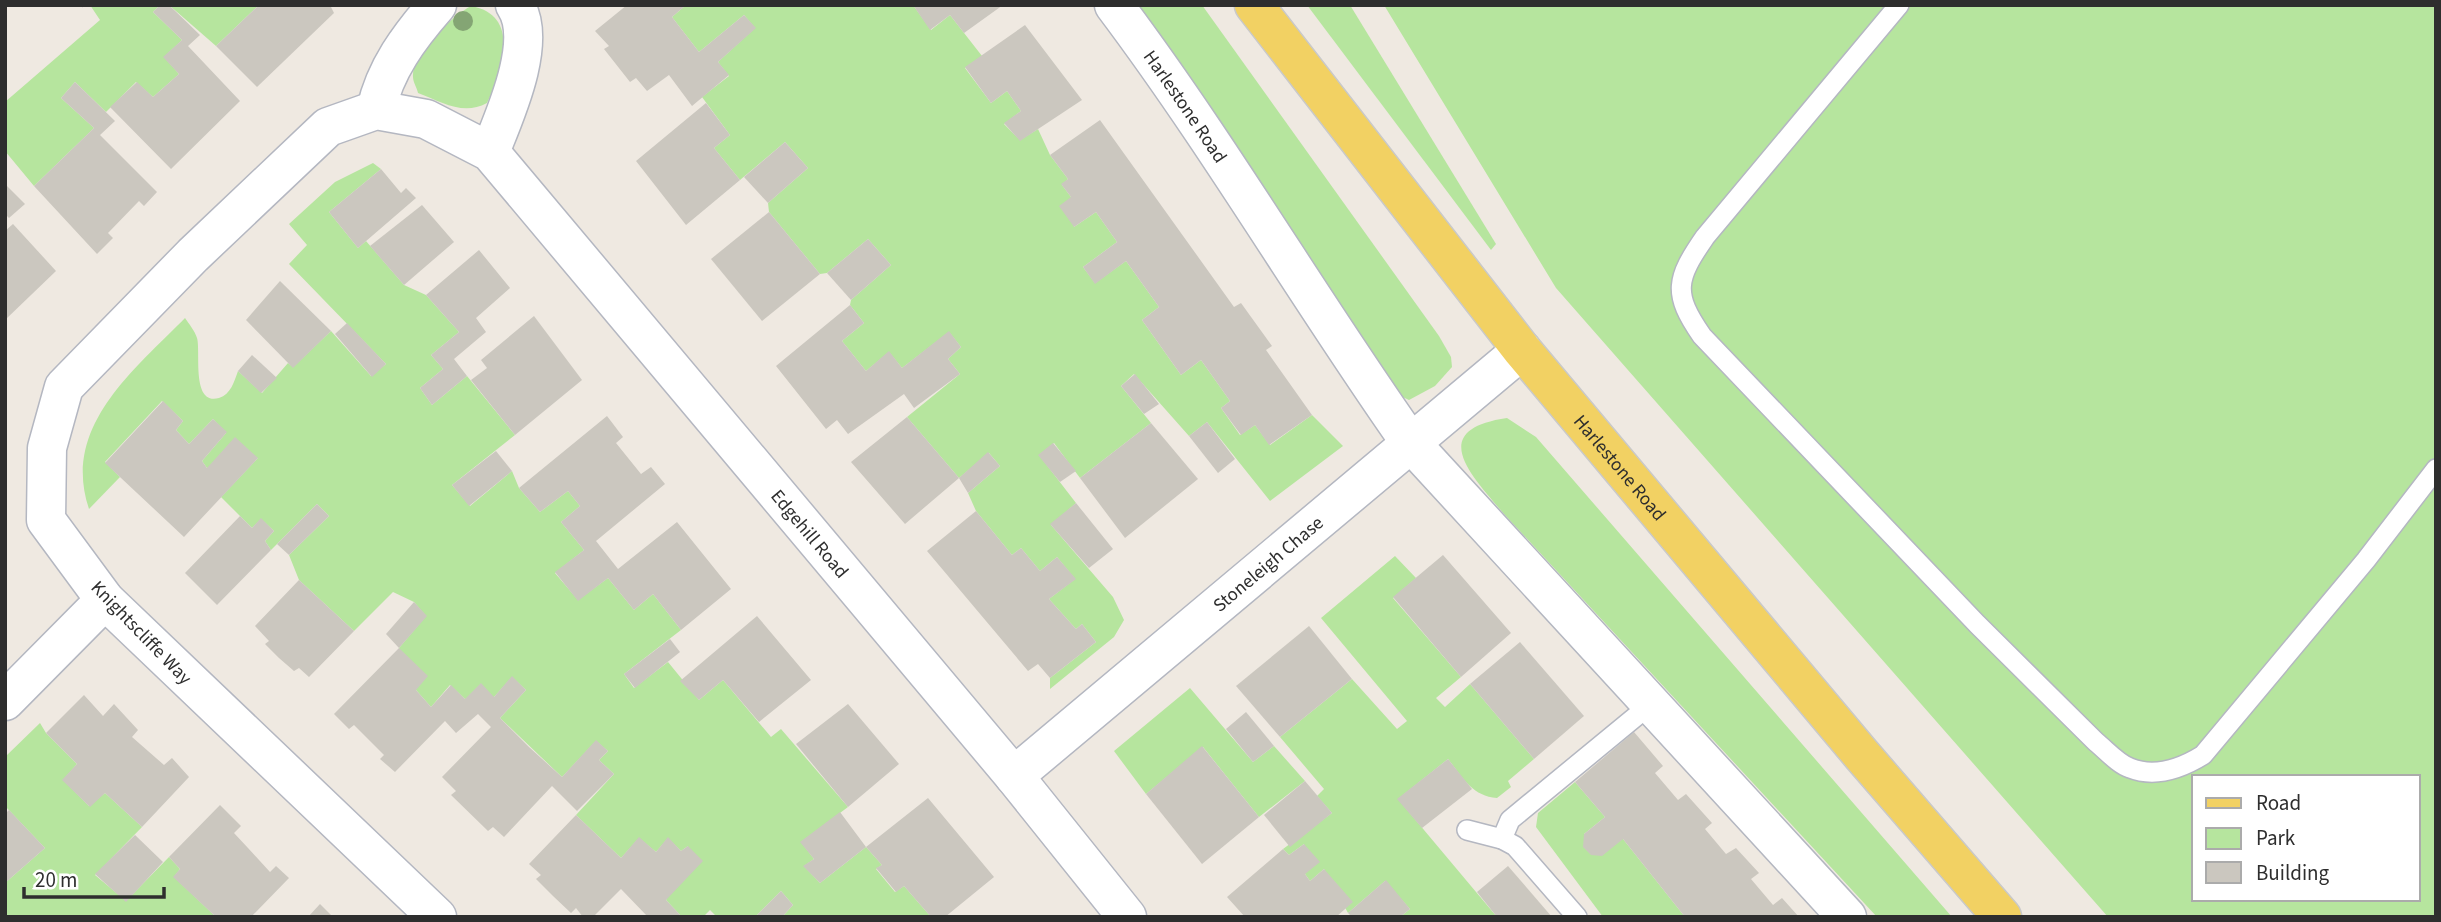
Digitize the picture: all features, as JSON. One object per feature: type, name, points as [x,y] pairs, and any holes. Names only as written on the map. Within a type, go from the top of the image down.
[{"type":"main road","name":"Harlestone Road","points":[[1254,5],[1522,350],[1843,733],[2003,917]]},
{"type":"street","points":[[376,110],[382,81],[418,27],[437,5]]},
{"type":"street","points":[[489,152],[511,98],[524,39],[515,5]]},
{"type":"street","name":"Harlestone Road","points":[[1114,5],[1159,66],[1350,357],[1410,442],[1847,917]]},
{"type":"street","name":"Edgehill Road","points":[[376,110],[426,119],[489,152],[1014,776],[1127,917]]},
{"type":"street","name":"Knightscliffe Way","points":[[376,110],[328,127],[193,255],[64,387],[47,448],[46,520],[105,600],[437,917]]},
{"type":"street","name":"Stoneleigh Chase","points":[[1014,776],[1522,350]]},
{"type":"street","points":[[5,701],[105,600]]},
{"type":"lane","points":[[1899,5],[1687,262],[1681,289],[1683,309],[1702,336],[1870,513],[2095,742],[2130,768],[2154,772],[2188,764],[2203,755],[2366,560],[2436,469]]},
{"type":"lane","points":[[1502,839],[1510,820],[1651,704]]},
{"type":"lane","points":[[1467,830],[1502,839],[1527,858],[1577,917]]},
{"type":"green space","points":[[90,5],[160,5],[153,12],[182,40],[164,57],[179,74],[153,97],[136,82],[106,112],[75,82],[61,98],[94,128],[34,186],[5,151],[5,102],[100,20]]},
{"type":"green space","points":[[169,5],[259,5],[216,46]]},
{"type":"green space","points":[[686,5],[913,5],[931,30],[950,15],[982,56],[965,68],[991,103],[1007,91],[1021,111],[1004,124],[1020,140],[1038,129],[1050,155],[1068,179],[1062,185],[1071,197],[1074,227],[1096,212],[1117,242],[1083,267],[1095,283],[1126,261],[1159,307],[1142,320],[1181,375],[1201,360],[1230,401],[1221,408],[1240,435],[1255,425],[1270,445],[1312,415],[1343,446],[1270,501],[1207,422],[1189,436],[1134,374],[1121,386],[1151,423],[1080,478],[1054,443],[1039,455],[1076,503],[1051,525],[1113,597],[1124,620],[1114,637],[1050,689],[1050,678],[1096,642],[1082,624],[1076,629],[1049,599],[1075,579],[1057,557],[1040,571],[1021,548],[1012,555],[976,511],[968,493],[1000,466],[989,453],[959,478],[907,417],[960,374],[948,359],[961,347],[949,332],[902,368],[889,352],[866,371],[842,341],[864,323],[850,305],[851,300],[891,265],[868,239],[827,273],[820,274],[769,212],[768,203],[808,168],[785,142],[740,180],[714,148],[730,135],[702,97],[729,76],[718,62],[755,28],[744,15],[699,52],[672,17]]},
{"type":"green space","points":[[1137,5],[1202,5],[1439,336],[1451,357],[1452,367],[1435,386],[1409,400],[1392,392]]},
{"type":"green space","points":[[1307,5],[1350,5],[1496,244],[1491,250]]},
{"type":"green space","points":[[1384,5],[2436,5],[2436,917],[2108,917],[1556,288]]},
{"type":"green space","points":[[471,6],[487,11],[497,20],[504,46],[498,75],[487,103],[478,107],[461,108],[418,93],[413,77],[419,57],[434,36]]},
{"type":"green space","points":[[373,163],[381,169],[329,212],[358,248],[366,241],[404,285],[426,295],[459,332],[431,355],[443,369],[420,388],[432,405],[467,376],[515,435],[452,485],[470,506],[512,471],[519,488],[540,512],[568,491],[580,506],[561,522],[584,550],[555,573],[578,600],[608,578],[634,610],[653,594],[681,630],[624,674],[634,688],[668,662],[699,700],[723,680],[771,737],[781,729],[848,807],[801,842],[814,859],[804,866],[820,883],[866,847],[882,865],[876,869],[895,892],[904,886],[931,917],[782,917],[793,905],[781,891],[755,917],[717,917],[710,910],[703,917],[682,917],[666,900],[688,846],[681,851],[668,838],[656,852],[639,838],[621,858],[576,815],[614,774],[599,760],[608,751],[596,741],[562,777],[500,718],[526,690],[512,677],[494,697],[465,699],[450,685],[431,707],[416,690],[399,648],[426,616],[414,602],[393,592],[354,631],[299,580],[289,555],[329,516],[317,504],[271,550],[265,541],[274,531],[261,519],[252,528],[221,497],[258,458],[207,468],[202,461],[226,433],[213,419],[189,444],[176,430],[183,421],[162,401],[105,462],[120,477],[89,509],[83,479],[85,452],[94,426],[107,402],[125,380],[185,318],[197,338],[201,386],[204,394],[210,398],[219,398],[226,394],[238,371],[262,393],[288,363],[293,367],[331,331],[371,376],[386,364],[289,264],[307,245],[289,224],[335,182]]},
{"type":"green space","points":[[1507,418],[1536,437],[1952,917],[1877,917],[1504,514],[1469,470],[1463,456],[1462,444],[1467,433],[1482,424]]},
{"type":"green space","points":[[1395,556],[1416,578],[1393,598],[1461,677],[1436,698],[1445,707],[1470,684],[1534,759],[1508,781],[1511,787],[1497,798],[1474,790],[1448,759],[1398,799],[1497,917],[1400,917],[1410,909],[1385,881],[1348,913],[1324,869],[1310,881],[1305,874],[1304,844],[1289,855],[1283,849],[1332,813],[1317,796],[1324,789],[1280,737],[1352,679],[1397,729],[1407,721],[1321,618]]},
{"type":"green space","points":[[1190,688],[1253,762],[1274,746],[1305,781],[1259,817],[1203,747],[1146,794],[1114,751]]},
{"type":"green space","points":[[40,723],[46,733],[77,764],[63,780],[89,806],[105,793],[142,827],[95,875],[126,901],[169,857],[180,869],[174,877],[216,917],[5,917],[5,883],[45,848],[5,806],[5,757]]},
{"type":"green space","points":[[1575,782],[1605,817],[1584,834],[1623,839],[1685,917],[1603,917],[1536,827],[1538,813]]},
{"type":"building","points":[[160,5],[169,5],[200,35],[188,46],[240,101],[171,169],[110,107],[137,82],[153,97],[179,74],[163,57],[182,40],[153,12]]},
{"type":"building","points":[[259,5],[330,5],[334,13],[257,87],[216,46]]},
{"type":"building","points":[[627,5],[686,5],[672,17],[699,52],[744,15],[756,28],[718,62],[729,75],[692,106],[669,75],[647,91],[636,78],[630,82],[604,49],[609,46],[595,31]]},
{"type":"building","points":[[913,5],[1003,5],[964,33],[950,15],[930,30]]},
{"type":"building","points":[[1025,25],[1082,100],[1020,141],[1004,123],[1021,111],[1007,91],[991,103],[965,67]]},
{"type":"building","points":[[75,82],[115,121],[100,135],[157,192],[144,206],[139,201],[108,233],[113,238],[97,254],[34,186],[94,128],[61,98]]},
{"type":"building","points":[[706,103],[730,135],[714,148],[740,180],[686,225],[636,161]]},
{"type":"building","points":[[1100,120],[1234,307],[1241,303],[1272,346],[1266,350],[1312,415],[1269,445],[1255,425],[1241,435],[1221,408],[1230,401],[1201,360],[1181,375],[1142,320],[1159,307],[1126,261],[1095,284],[1083,267],[1117,242],[1096,212],[1074,227],[1059,206],[1071,197],[1061,184],[1068,179],[1050,155]]},
{"type":"building","points":[[785,142],[808,168],[768,203],[744,177]]},
{"type":"building","points":[[381,169],[401,193],[406,188],[416,198],[358,248],[329,212]]},
{"type":"building","points":[[5,184],[25,204],[9,218],[5,214]]},
{"type":"building","points":[[422,205],[454,242],[404,285],[370,246]]},
{"type":"building","points":[[769,212],[820,274],[762,321],[711,259]]},
{"type":"building","points":[[13,224],[56,271],[5,320],[5,231]]},
{"type":"building","points":[[868,239],[891,265],[851,300],[827,273]]},
{"type":"building","points":[[479,250],[510,288],[476,318],[486,332],[454,359],[467,376],[432,405],[420,388],[443,369],[431,355],[459,332],[426,295]]},
{"type":"building","points":[[280,281],[331,331],[293,368],[246,320]]},
{"type":"building","points":[[850,305],[864,323],[842,341],[866,371],[889,351],[902,368],[949,331],[961,347],[948,359],[960,374],[914,408],[904,394],[848,434],[837,420],[826,429],[776,366]]},
{"type":"building","points":[[534,316],[582,380],[515,435],[471,380],[487,368],[481,360]]},
{"type":"building","points":[[347,323],[386,364],[372,377],[335,334]]},
{"type":"building","points":[[252,355],[277,378],[261,393],[238,371]]},
{"type":"building","points":[[1135,374],[1159,404],[1144,414],[1121,386]]},
{"type":"building","points":[[163,401],[183,421],[176,430],[189,444],[213,419],[227,432],[202,461],[207,468],[235,437],[258,458],[184,537],[105,463]]},
{"type":"building","points":[[607,416],[623,437],[616,443],[641,474],[651,467],[665,484],[596,541],[618,569],[677,522],[731,589],[681,630],[653,594],[634,610],[608,578],[578,601],[555,572],[584,550],[561,522],[580,506],[568,491],[540,512],[519,488]]},
{"type":"building","points":[[907,417],[959,478],[905,524],[851,462]]},
{"type":"building","points":[[1207,422],[1235,459],[1218,473],[1189,436]]},
{"type":"building","points":[[1151,423],[1198,479],[1125,538],[1080,478]]},
{"type":"building","points":[[1053,443],[1076,471],[1060,482],[1038,455]]},
{"type":"building","points":[[496,451],[512,471],[469,506],[452,485]]},
{"type":"building","points":[[988,452],[1000,466],[968,493],[959,478]]},
{"type":"building","points":[[1076,503],[1113,549],[1089,568],[1050,524]]},
{"type":"building","points":[[317,504],[329,516],[289,555],[277,544]]},
{"type":"building","points":[[976,511],[1012,555],[1021,548],[1040,571],[1057,557],[1076,579],[1049,599],[1076,629],[1082,624],[1096,642],[1050,678],[1038,664],[1028,671],[927,551]]},
{"type":"building","points":[[240,516],[252,528],[261,518],[274,531],[265,541],[271,550],[217,605],[185,573]]},
{"type":"building","points":[[1443,555],[1511,633],[1461,677],[1393,597]]},
{"type":"building","points":[[299,580],[354,631],[309,677],[299,668],[294,671],[279,658],[265,644],[269,641],[255,626]]},
{"type":"building","points":[[414,602],[427,616],[399,648],[386,634]]},
{"type":"building","points":[[757,616],[811,680],[759,722],[723,680],[699,700],[680,681]]},
{"type":"building","points":[[1309,626],[1352,679],[1280,737],[1236,686]]},
{"type":"building","points":[[670,639],[680,652],[635,688],[624,674]]},
{"type":"building","points":[[1520,642],[1584,716],[1534,759],[1470,684]]},
{"type":"building","points":[[399,648],[428,676],[416,690],[431,707],[451,685],[465,699],[481,683],[494,697],[512,676],[526,690],[500,718],[529,747],[562,777],[596,740],[608,751],[599,760],[614,774],[577,811],[552,786],[504,837],[493,827],[488,831],[451,795],[456,791],[442,777],[491,727],[478,714],[456,733],[445,721],[395,772],[380,759],[384,755],[354,725],[349,729],[334,714]]},
{"type":"building","points":[[84,695],[103,716],[114,704],[138,730],[132,737],[164,765],[172,758],[189,777],[142,827],[105,793],[90,807],[62,780],[77,764],[46,733]]},
{"type":"building","points":[[848,704],[899,764],[848,807],[796,744]]},
{"type":"building","points":[[1246,712],[1274,746],[1253,762],[1226,729]]},
{"type":"building","points":[[1634,732],[1663,766],[1655,773],[1678,800],[1686,794],[1712,823],[1705,829],[1726,854],[1736,848],[1759,873],[1751,879],[1773,905],[1782,898],[1799,917],[1685,917],[1623,839],[1602,856],[1591,855],[1583,847],[1584,834],[1605,817],[1575,782]]},
{"type":"building","points":[[1202,746],[1259,817],[1202,864],[1146,794]]},
{"type":"building","points":[[1448,759],[1472,789],[1422,828],[1397,799]]},
{"type":"building","points":[[1305,781],[1332,813],[1290,847],[1264,815]]},
{"type":"building","points":[[928,798],[994,877],[945,917],[931,917],[904,886],[896,892],[876,868],[882,865],[866,847]]},
{"type":"building","points":[[220,805],[241,826],[234,833],[270,872],[276,866],[289,878],[251,917],[216,917],[173,877],[180,869],[169,857]]},
{"type":"building","points":[[9,810],[45,848],[5,883],[5,814]]},
{"type":"building","points":[[840,812],[866,847],[820,883],[803,866],[814,859],[800,842]]},
{"type":"building","points":[[576,815],[621,858],[639,837],[656,852],[668,837],[681,851],[688,846],[703,861],[666,900],[682,917],[648,917],[621,889],[593,917],[583,917],[576,908],[571,913],[553,896],[536,879],[541,875],[529,864]]},
{"type":"building","points":[[135,835],[163,862],[126,902],[95,874]]},
{"type":"building","points":[[1304,844],[1320,862],[1305,874],[1310,881],[1324,869],[1353,902],[1336,917],[1245,917],[1227,897],[1283,849],[1289,855]]},
{"type":"building","points":[[1508,866],[1552,917],[1497,917],[1477,892]]},
{"type":"building","points":[[1386,880],[1410,909],[1400,917],[1352,917],[1348,913]]},
{"type":"building","points":[[781,891],[793,905],[782,917],[755,917]]},
{"type":"building","points":[[320,904],[333,917],[308,917]]}]
